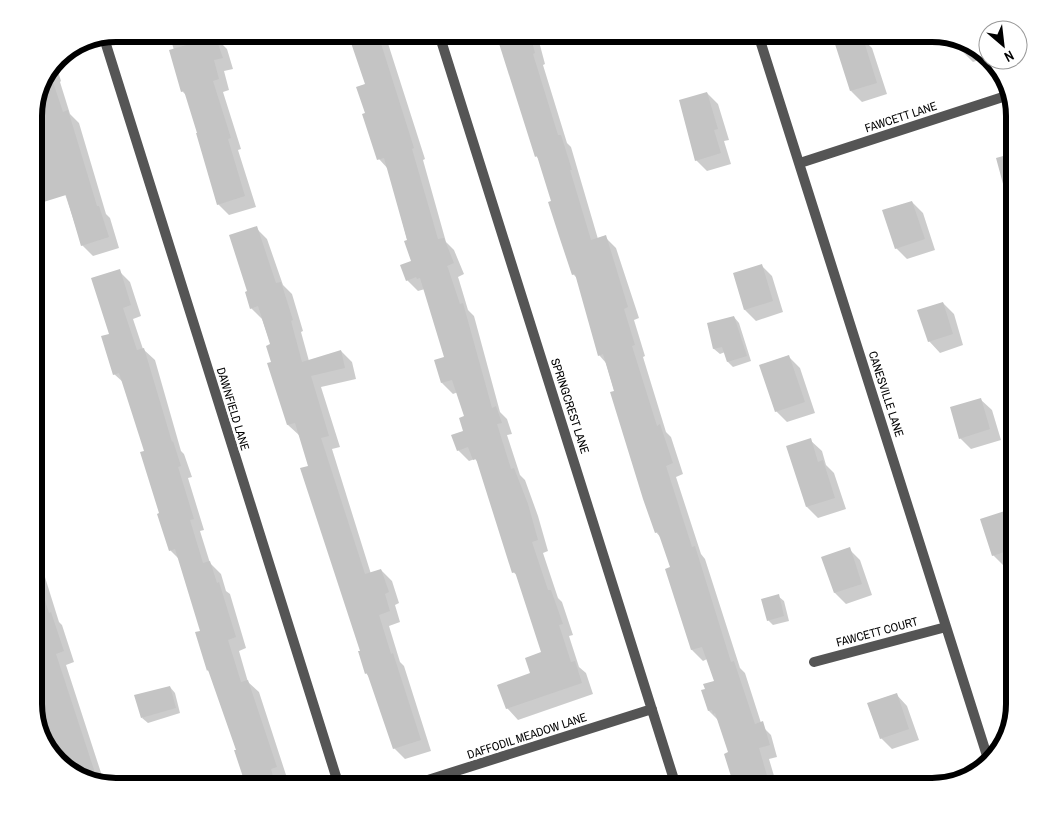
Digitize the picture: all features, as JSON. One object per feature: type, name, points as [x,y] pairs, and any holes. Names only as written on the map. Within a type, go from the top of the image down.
[{"type":"street","name":"SPRINGCREST LANE","points":[[442,43],[674,778]]},
{"type":"street","name":"CANESVILLE LANE","points":[[761,43],[986,753]]},
{"type":"street","name":"DAWNFIELD LANE","points":[[106,44],[336,778]]},
{"type":"street","name":"FAWCETT LANE","points":[[800,163],[1003,97]]},
{"type":"street","name":"FAWCETT COURT","points":[[814,662],[946,627]]},
{"type":"street","name":"DAFFODIL MEADOW LANE","points":[[434,778],[652,709]]},
{"type":"building","points":[[193,43],[218,43],[223,58],[214,60],[219,79],[213,81],[231,138],[228,139],[245,196],[217,205],[184,91],[181,92],[169,50]]},
{"type":"building","points":[[351,43],[381,43],[414,148],[412,149],[438,239],[444,238],[454,263],[447,266],[460,304],[463,303],[492,408],[496,406],[502,423],[497,424],[511,469],[514,468],[528,504],[538,540],[532,542],[548,590],[551,590],[563,624],[559,625],[571,662],[575,661],[582,683],[506,709],[497,685],[530,673],[525,658],[541,652],[515,572],[512,573],[476,459],[473,460],[468,447],[457,451],[451,435],[463,431],[459,418],[464,416],[452,380],[441,383],[434,360],[444,357],[420,278],[417,279],[416,277],[406,281],[400,265],[411,261],[404,241],[407,240],[384,158],[377,160],[362,114],[365,113],[356,87],[365,84]]},
{"type":"building","points":[[499,43],[532,43],[535,53],[533,54],[558,135],[561,135],[572,170],[570,170],[591,240],[606,235],[628,307],[624,309],[635,345],[632,346],[657,426],[660,424],[673,463],[666,466],[692,547],[695,546],[731,662],[734,661],[755,724],[763,721],[770,745],[759,748],[768,778],[732,778],[724,754],[728,752],[715,713],[713,714],[712,710],[708,711],[701,690],[705,689],[703,684],[714,681],[702,647],[691,650],[665,569],[670,567],[658,532],[655,533],[643,499],[610,392],[614,391],[603,354],[598,356],[575,274],[572,275],[548,202],[551,201],[537,156],[535,157]]},
{"type":"building","points":[[864,43],[877,83],[850,91],[835,44]]},
{"type":"building","points":[[52,80],[63,112],[68,110],[97,206],[99,206],[109,237],[81,246],[66,195],[43,202],[43,111],[45,97]]},
{"type":"building","points":[[707,92],[718,129],[714,130],[721,153],[695,161],[679,100]]},
{"type":"building","points":[[1006,155],[1006,195],[996,158]]},
{"type":"building","points":[[912,201],[925,239],[895,249],[882,210]]},
{"type":"building","points":[[257,226],[276,283],[281,282],[293,320],[291,321],[302,362],[341,350],[345,368],[311,376],[329,436],[321,438],[365,574],[381,569],[389,592],[385,594],[390,611],[379,615],[421,740],[393,749],[367,673],[365,674],[358,651],[360,651],[300,468],[308,466],[295,423],[287,425],[267,363],[271,362],[266,346],[270,344],[258,306],[250,309],[245,292],[247,291],[229,235]]},
{"type":"building","points":[[762,264],[773,301],[744,310],[733,273]]},
{"type":"building","points":[[120,269],[131,305],[123,308],[137,350],[144,348],[181,466],[178,467],[194,519],[190,520],[203,563],[210,561],[217,583],[219,582],[236,637],[228,640],[241,682],[248,680],[277,767],[271,769],[273,778],[243,778],[234,750],[236,750],[195,632],[200,631],[175,549],[169,551],[157,514],[159,513],[140,452],[144,451],[119,373],[113,375],[101,336],[109,334],[91,278]]},
{"type":"building","points":[[943,302],[953,334],[928,342],[917,310]]},
{"type":"building","points":[[734,316],[747,356],[727,362],[722,347],[713,349],[707,323]]},
{"type":"building","points":[[789,355],[805,402],[775,412],[759,365]]},
{"type":"building","points":[[981,398],[990,429],[959,439],[950,407]]},
{"type":"building","points":[[811,438],[818,462],[823,460],[835,498],[806,507],[786,446]]},
{"type":"building","points":[[1006,511],[1006,552],[992,556],[980,519]]},
{"type":"building","points":[[850,547],[862,584],[834,593],[821,557]]},
{"type":"building","points":[[43,594],[64,651],[56,654],[96,775],[79,768],[71,762],[53,742],[43,709]]},
{"type":"building","points":[[779,594],[784,616],[767,621],[761,599]]},
{"type":"building","points":[[170,686],[176,708],[141,718],[134,695]]},
{"type":"building","points":[[897,693],[909,729],[880,739],[867,703]]}]
